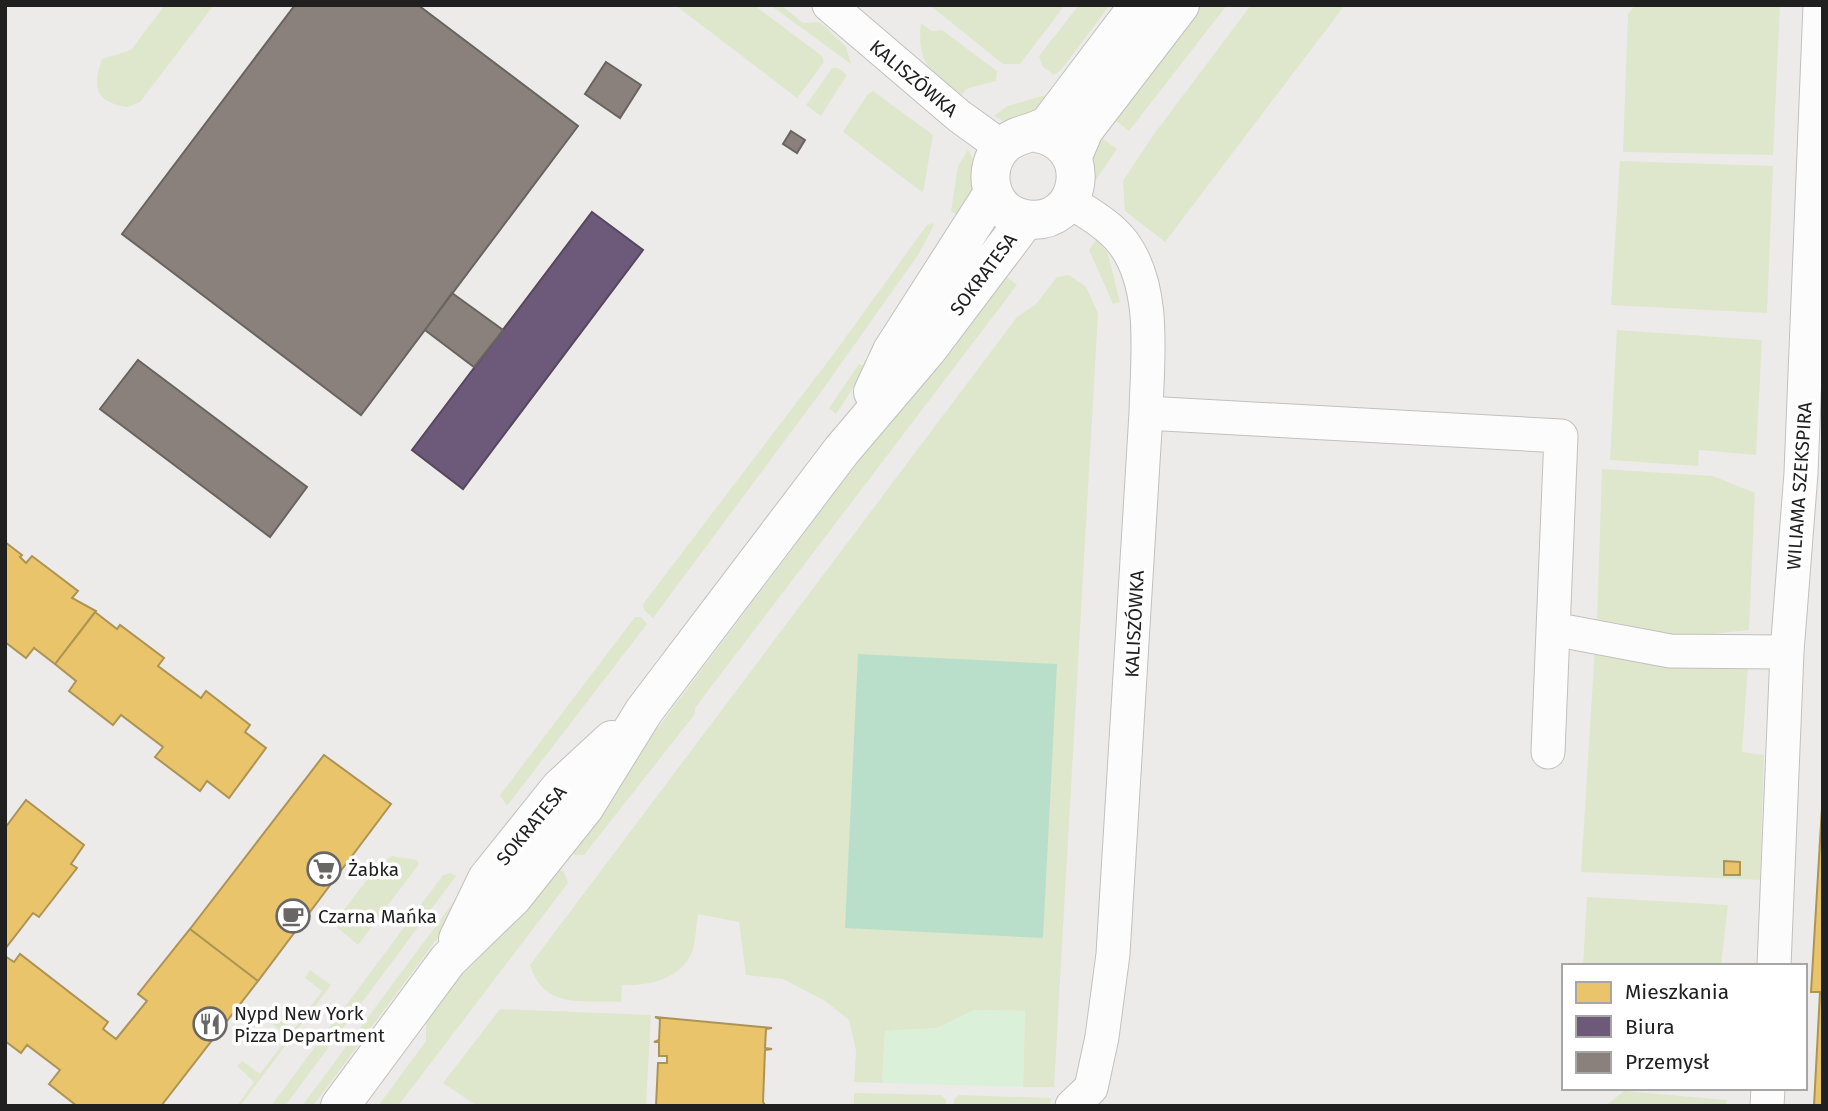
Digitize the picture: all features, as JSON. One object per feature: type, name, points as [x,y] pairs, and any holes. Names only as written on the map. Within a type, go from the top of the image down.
[{"type":"street","name":"KALISZÓWKA","points":[[829,5],[950,108],[1019,140]]},
{"type":"street","name":"SOKRATESA","points":[[842,450],[892,351],[993,193],[990,170],[1019,140],[1049,124],[1139,5]]},
{"type":"street","points":[[1072,158],[1084,130],[1180,5]]},
{"type":"street","name":"WILIAMA SZEKSPIRA","points":[[1774,964],[1787,652],[1801,460],[1820,5]]},
{"type":"street","points":[[1019,140],[1061,143],[1072,158],[1076,182],[1069,201]]},
{"type":"street","points":[[993,193],[1006,211],[1026,219]]},
{"type":"street","name":"KALISZÓWKA","points":[[1069,201],[1123,243],[1140,275],[1147,332],[1146,413],[1113,954],[1090,1091],[1072,1106]]},
{"type":"street","name":"SOKRATESA","points":[[340,1106],[448,960],[487,879],[560,788],[644,711],[842,450],[926,350],[1026,219],[1051,216],[1069,201]]},
{"type":"street","points":[[1146,413],[1561,436],[1548,752]]},
{"type":"street","points":[[1553,629],[1670,651],[1787,652]]},
{"type":"green space","points":[[165,5],[214,5],[140,102],[128,107],[109,101],[99,92],[97,85],[102,59],[131,50]]},
{"type":"green space","points":[[675,5],[754,5],[822,56],[824,62],[797,98]]},
{"type":"green space","points":[[770,5],[781,5],[803,23],[820,22],[846,47],[851,64]]},
{"type":"green space","points":[[1065,5],[1020,64],[1003,64],[932,7]]},
{"type":"green space","points":[[1079,5],[1110,5],[1061,70],[1054,75],[1042,66],[1039,56]]},
{"type":"green space","points":[[1201,5],[1227,5],[1129,131],[1115,120]]},
{"type":"green space","points":[[1251,5],[1345,5],[1165,242],[1125,211],[1123,181],[1154,134]]},
{"type":"green space","points":[[1635,5],[1780,5],[1773,155],[1623,152],[1628,14]]},
{"type":"green space","points":[[921,23],[932,31],[942,30],[997,71],[996,81],[966,89],[962,95],[942,80],[924,58],[920,37]]},
{"type":"green space","points":[[832,68],[838,68],[847,75],[821,116],[806,105]]},
{"type":"green space","points":[[873,91],[933,135],[923,193],[843,132],[867,95]]},
{"type":"green space","points":[[1046,95],[1056,103],[1008,124],[994,116],[1007,106]]},
{"type":"green space","points":[[1103,139],[1117,149],[1091,187],[1091,162]]},
{"type":"green space","points":[[968,150],[976,169],[977,185],[962,219],[951,211],[958,166]]},
{"type":"green space","points":[[1620,161],[1773,166],[1767,313],[1611,305]]},
{"type":"green space","points":[[927,225],[934,225],[918,255],[821,392],[653,618],[644,610],[643,604],[835,352]]},
{"type":"green space","points":[[1097,238],[1108,254],[1120,302],[1113,304],[1089,250]]},
{"type":"green space","points":[[1000,272],[1017,285],[695,708],[695,714],[584,855],[575,855],[567,849]]},
{"type":"green space","points":[[1069,275],[1086,287],[1098,313],[1054,1087],[1023,1087],[1025,1011],[974,1010],[937,1028],[885,1031],[882,1083],[854,1082],[856,1051],[849,1020],[825,1001],[783,979],[746,975],[739,922],[698,914],[692,952],[680,969],[653,982],[622,985],[621,1002],[566,1000],[545,989],[536,979],[530,965],[1017,317],[1036,304],[1057,277]]},
{"type":"green space","points":[[1617,330],[1762,340],[1756,455],[1699,450],[1698,466],[1610,460]]},
{"type":"green space","points":[[859,364],[867,367],[836,414],[829,408]]},
{"type":"green space","points":[[1602,469],[1713,476],[1755,493],[1749,630],[1684,637],[1597,619]]},
{"type":"green space","points":[[635,617],[641,617],[647,624],[507,806],[500,795]]},
{"type":"green space","points":[[1595,646],[1748,666],[1742,752],[1764,755],[1760,880],[1581,872]]},
{"type":"green space","points":[[858,654],[1057,664],[1043,938],[845,928]]},
{"type":"green space","points":[[392,856],[417,860],[419,864],[358,945],[333,924],[379,864]]},
{"type":"green space","points":[[554,866],[564,872],[568,883],[398,1106],[378,1106],[426,1041],[426,1012]]},
{"type":"green space","points":[[451,873],[456,876],[285,1106],[271,1106],[443,875]]},
{"type":"green space","points":[[461,892],[468,897],[313,1106],[302,1106]]},
{"type":"green space","points":[[1587,897],[1728,905],[1721,964],[1583,964]]},
{"type":"green space","points":[[310,970],[331,985],[240,1106],[237,1106],[254,1082],[237,1066],[242,1061],[260,1074],[288,1037],[271,1023],[275,1017],[294,1029],[322,991],[305,978]]},
{"type":"green space","points":[[500,1009],[651,1015],[646,1106],[477,1106],[443,1083]]},
{"type":"green space","points":[[974,1010],[1025,1011],[1023,1087],[882,1083],[885,1031],[937,1028]]},
{"type":"green space","points":[[1624,1091],[1727,1100],[1726,1106],[1605,1106]]},
{"type":"green space","points":[[854,1093],[941,1095],[946,1100],[946,1106],[854,1106]]},
{"type":"green space","points":[[959,1095],[1051,1098],[1050,1106],[954,1106],[954,1099]]},
{"type":"building: Mieszkania","points":[[5,542],[22,555],[20,557],[26,563],[32,556],[78,591],[72,598],[96,611],[55,664],[34,648],[26,658],[5,642]]},
{"type":"building: Mieszkania","points":[[95,612],[117,629],[120,625],[164,658],[158,666],[201,698],[206,691],[250,725],[245,732],[266,748],[229,798],[207,781],[200,791],[155,757],[163,747],[121,715],[113,725],[69,691],[76,681],[55,664]]},
{"type":"building: Mieszkania","points":[[324,755],[391,804],[258,981],[190,929]]},
{"type":"building: Mieszkania","points":[[1823,791],[1823,1106],[1814,1106],[1820,992],[1811,992]]},
{"type":"building: Mieszkania","points":[[26,800],[84,845],[71,864],[77,868],[39,917],[33,913],[5,949],[5,828]]},
{"type":"building: Mieszkania","points":[[1724,861],[1740,862],[1740,875],[1724,875]]},
{"type":"building: Mieszkania","points":[[190,929],[258,981],[161,1106],[77,1106],[49,1084],[60,1070],[27,1045],[21,1053],[5,1041],[5,956],[14,962],[20,954],[108,1022],[103,1029],[116,1039],[147,1001],[138,994]]},
{"type":"building: Mieszkania","points":[[655,1017],[772,1028],[766,1029],[765,1048],[772,1049],[765,1050],[763,1102],[766,1106],[656,1106],[658,1063],[667,1063],[667,1056],[659,1056],[659,1042],[654,1042],[659,1040],[660,1019]]},
{"type":"building: Biura","points":[[592,212],[643,250],[463,489],[412,450]]},
{"type":"building: Przemysł","points":[[295,5],[418,5],[578,126],[361,415],[122,234]]},
{"type":"building: Przemysł","points":[[606,62],[641,85],[620,118],[585,94]]},
{"type":"building: Przemysł","points":[[791,131],[805,140],[797,153],[783,144]]},
{"type":"building: Przemysł","points":[[452,293],[503,330],[474,367],[425,330]]},
{"type":"building: Przemysł","points":[[138,360],[307,487],[270,537],[100,409]]},
{"type":"place","name":"Żabka","points":[[324,869]]},
{"type":"place","name":"Czarna Mańka","points":[[293,916]]},
{"type":"place","name":"Nypd New York Pizza Department","points":[[210,1024]]}]
